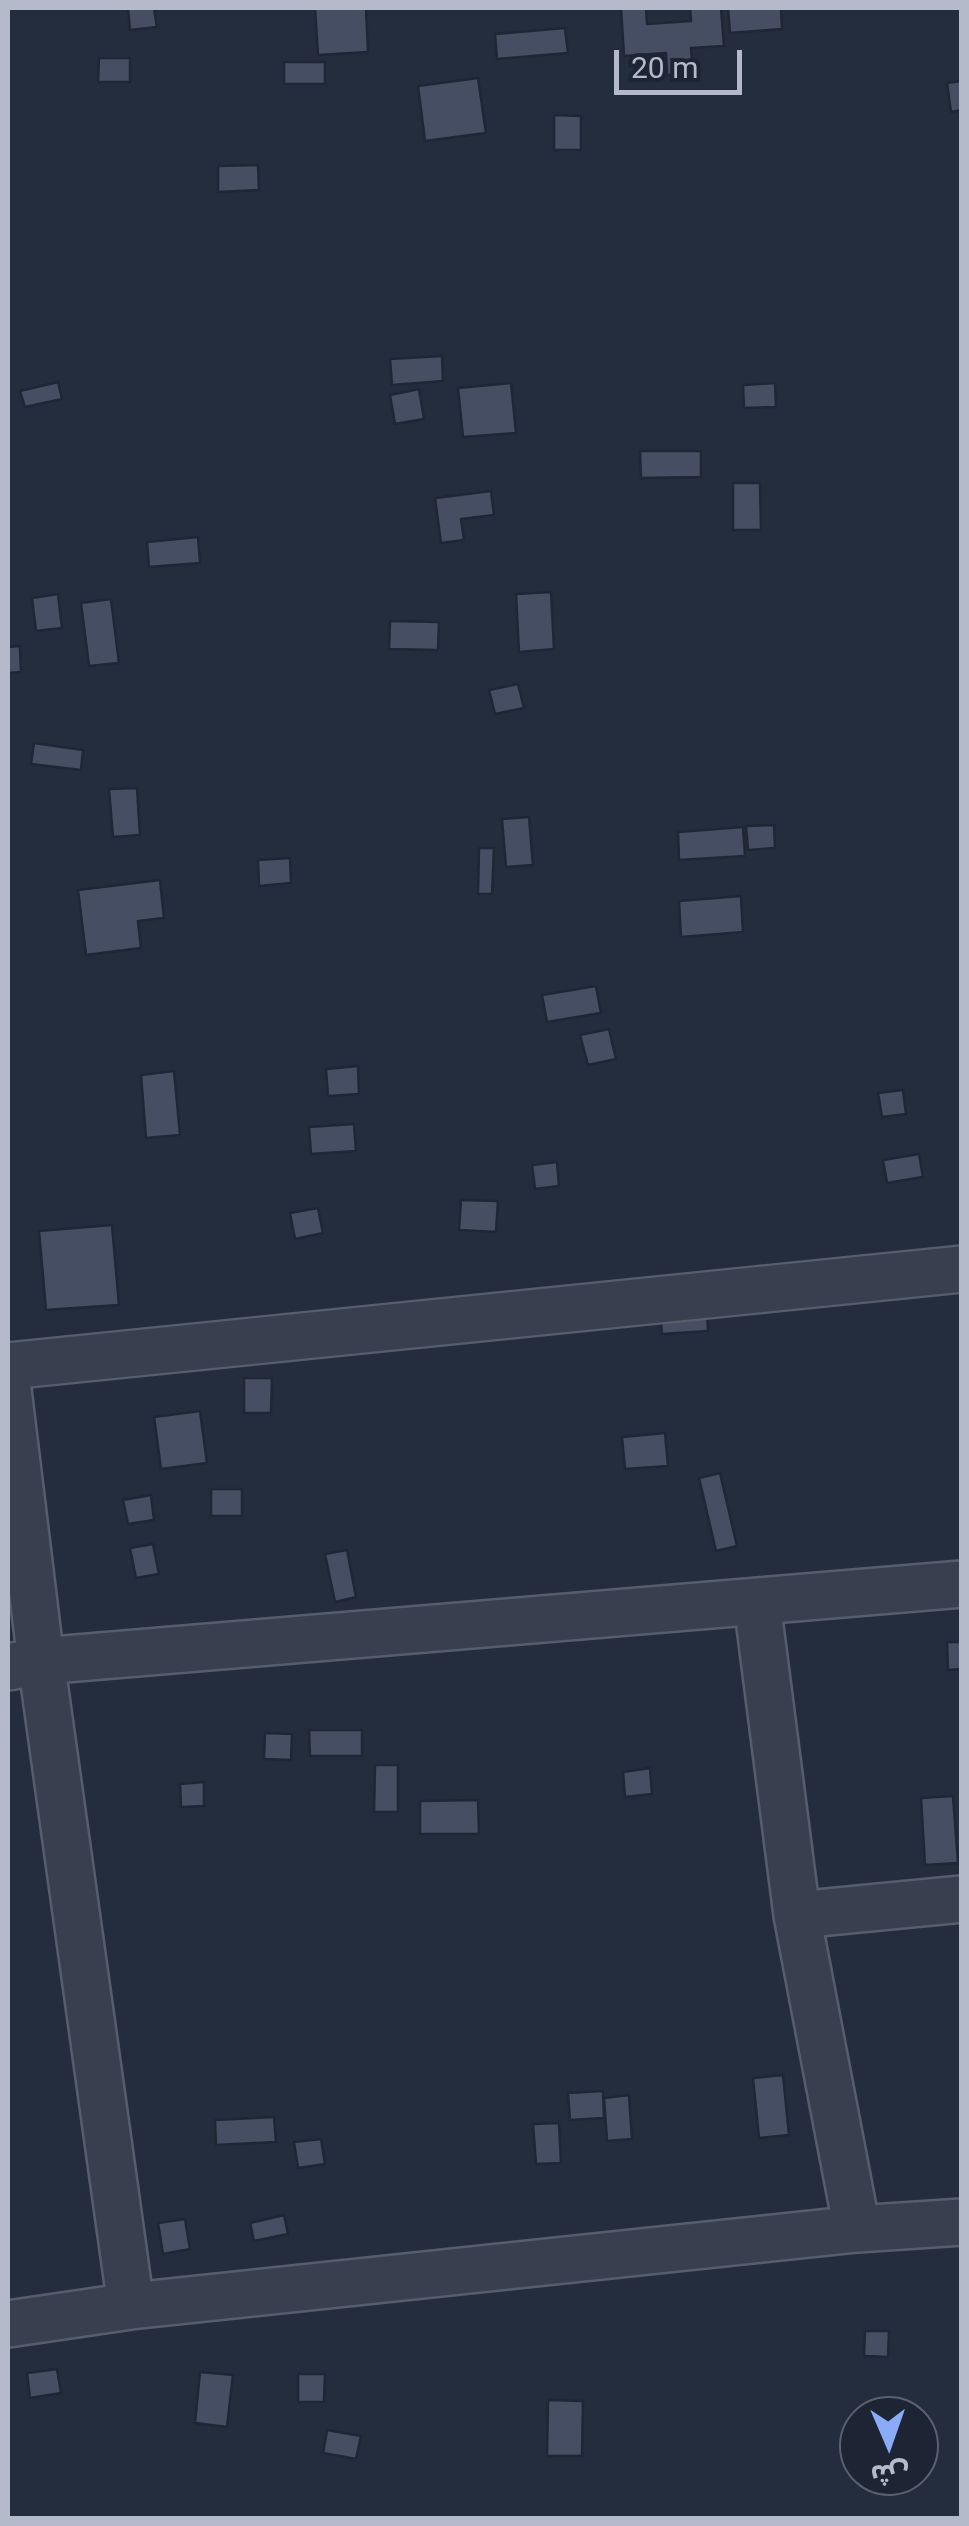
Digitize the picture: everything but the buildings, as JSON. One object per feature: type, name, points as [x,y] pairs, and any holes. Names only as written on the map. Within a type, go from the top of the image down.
[{"type":"street","points":[[8,1366],[962,1269]]},
{"type":"street","points":[[8,1390],[24,1664],[131,2306]]},
{"type":"street","points":[[24,1664],[962,1584]]},
{"type":"street","points":[[756,1603],[797,1915],[857,2229]]},
{"type":"street","points":[[797,1915],[962,1899]]},
{"type":"street","points":[[8,2324],[131,2306],[857,2229],[962,2222]]}]
